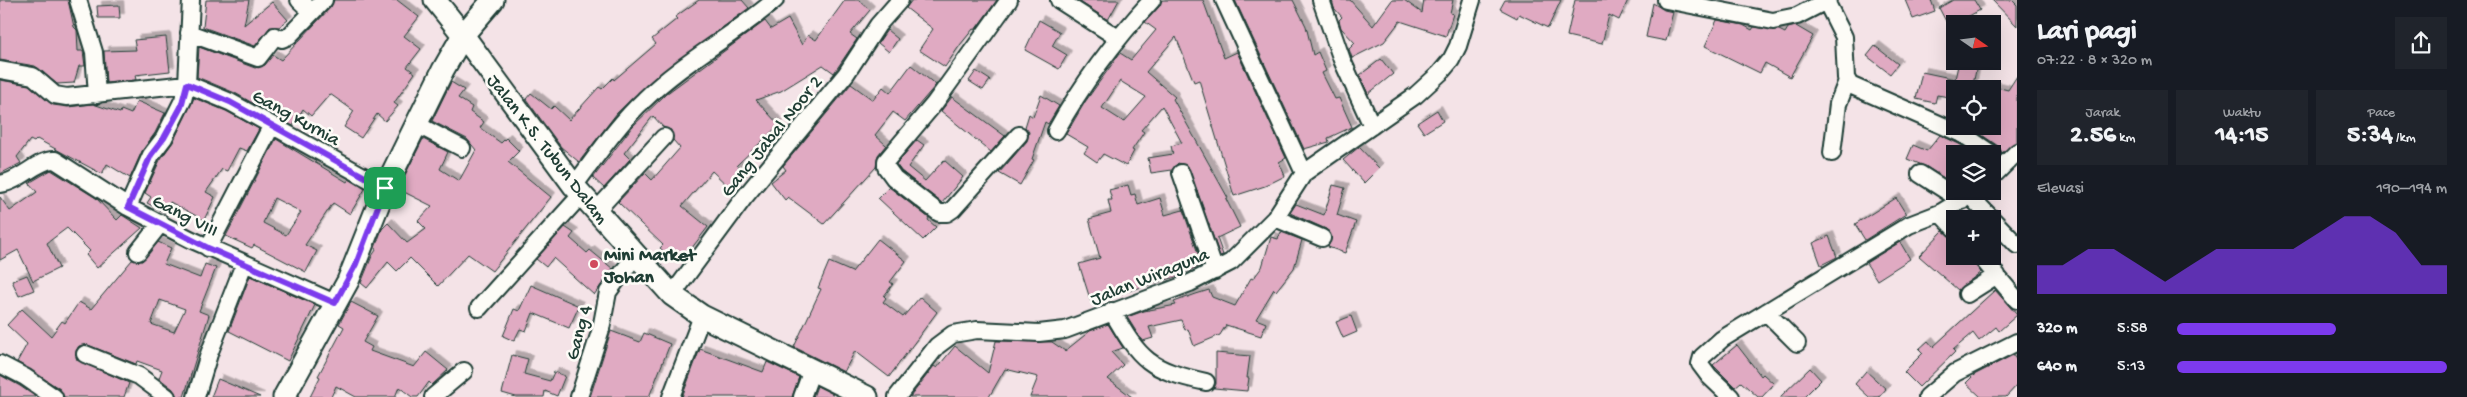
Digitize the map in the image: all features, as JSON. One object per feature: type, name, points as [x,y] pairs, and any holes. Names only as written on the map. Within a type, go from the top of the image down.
[{"type":"street","points":[[78,0],[94,52],[97,95]]},
{"type":"street","points":[[128,207],[151,155],[164,138],[181,107],[187,84],[191,0]]},
{"type":"street","points":[[300,0],[312,12]]},
{"type":"street","points":[[189,33],[258,58],[275,36],[282,39],[289,36],[324,0]]},
{"type":"street","name":"Jalan K.S. Tubun Dalam","points":[[435,0],[578,191],[672,295],[702,316],[867,397]]},
{"type":"street","points":[[284,397],[356,264],[385,188],[416,124],[463,35],[492,0]]},
{"type":"street","points":[[479,308],[578,191],[628,117],[645,99],[683,67],[775,0]]},
{"type":"street","name":"Gang Jabal Noor 2","points":[[672,295],[743,199],[846,74],[878,25],[900,0]]},
{"type":"street","points":[[1009,0],[934,104],[886,161],[886,167],[894,178],[938,213],[947,213],[953,209],[1020,135]]},
{"type":"street","points":[[1060,0],[1118,38]]},
{"type":"street","points":[[1056,131],[1068,110],[1118,38],[1152,0]]},
{"type":"street","points":[[1224,0],[1304,173]]},
{"type":"street","points":[[1321,0],[1342,60],[1372,126]]},
{"type":"street","name":"Jalan Wiraguna","points":[[897,397],[937,346],[953,334],[976,330],[1053,332],[1077,326],[1112,311],[1190,283],[1231,262],[1275,218],[1304,173],[1416,95],[1451,60],[1458,46],[1472,0]]},
{"type":"street","points":[[1666,0],[1773,20],[1797,16],[1827,0],[1844,37],[1847,81],[1838,104],[1832,153]]},
{"type":"street","points":[[0,70],[33,76],[55,95],[76,98],[187,84]]},
{"type":"street","points":[[1847,81],[1854,87],[1964,135],[1979,145]]},
{"type":"street","name":"Gang Kurnia","points":[[187,84],[211,93],[272,125],[385,188]]},
{"type":"street","points":[[416,124],[462,148]]},
{"type":"street","points":[[208,248],[272,125]]},
{"type":"street","points":[[596,211],[664,137]]},
{"type":"street","points":[[2001,169],[2017,152]]},
{"type":"street","name":"Gang VIII","points":[[0,184],[11,183],[47,160],[52,160],[128,207],[208,248],[335,303]]},
{"type":"street","points":[[2001,161],[2006,165]]},
{"type":"street","points":[[1181,173],[1215,271]]},
{"type":"street","points":[[1920,174],[1946,185]]},
{"type":"street","points":[[1731,397],[1701,366],[1701,359],[1722,339],[1909,225],[1940,213],[1963,200]]},
{"type":"street","points":[[1974,200],[1983,210]]},
{"type":"street","points":[[1940,213],[1946,219]]},
{"type":"street","points":[[1275,218],[1322,238]]},
{"type":"street","points":[[138,252],[161,223]]},
{"type":"street","points":[[2001,228],[2017,245]]},
{"type":"street","name":"Gang 4","points":[[578,397],[602,329],[608,292],[635,256]]},
{"type":"street","points":[[196,397],[209,354],[244,264]]},
{"type":"street","points":[[1988,265],[2017,300]]},
{"type":"street","points":[[1967,294],[1997,275]]},
{"type":"street","points":[[1112,311],[1134,345],[1153,366],[1175,375],[1206,382]]},
{"type":"street","points":[[1766,312],[1797,344]]},
{"type":"street","points":[[671,397],[702,316]]},
{"type":"street","points":[[1927,397],[1955,373],[2017,342]]},
{"type":"street","points":[[85,354],[138,376],[167,397]]},
{"type":"street","points":[[0,364],[25,377],[54,397]]},
{"type":"street","points":[[802,397],[812,370]]},
{"type":"street","points":[[433,397],[464,371]]},
{"type":"building","points":[[0,0],[68,0],[74,27],[77,30],[78,51],[83,51],[85,66],[79,66],[74,83],[57,84],[35,66],[0,60]]},
{"type":"building","points":[[206,0],[249,0],[244,25],[272,2],[288,20],[279,27],[270,27],[255,46],[203,27]]},
{"type":"building","points":[[334,0],[397,0],[419,17],[404,36],[421,49],[407,67],[415,73],[394,103],[398,106],[385,121],[377,114],[361,138],[344,127],[354,111],[330,94],[311,116],[303,109],[293,126],[235,93],[197,77],[199,47],[255,68],[265,65],[273,55],[281,60],[331,7]]},
{"type":"building","points":[[699,0],[742,0],[749,8],[653,79],[617,113],[579,162],[561,147],[526,99],[531,93],[551,109],[554,106],[569,120],[599,87],[602,89],[613,78],[614,80],[656,44],[652,39],[677,19],[675,17]]},
{"type":"building","points":[[845,0],[859,0],[870,10],[850,34],[857,39],[834,73],[823,65],[781,91],[756,100],[779,125],[737,165],[747,174],[732,190],[712,171],[682,206],[708,227],[684,258],[681,255],[675,262],[660,248],[663,245],[618,202],[645,173],[652,180],[680,148],[673,140],[671,130],[663,127],[653,116],[624,153],[630,159],[604,188],[593,178],[632,127],[666,94],[765,21],[771,29],[788,19],[802,45],[808,35],[816,40]]},
{"type":"building","points":[[912,0],[997,0],[975,30],[973,29],[960,45],[945,67],[919,50],[933,29],[906,8]]},
{"type":"building","points":[[1077,0],[1119,0],[1108,20]]},
{"type":"building","points":[[1162,0],[1203,0],[1224,58],[1237,52],[1286,158],[1279,162],[1285,176],[1265,186],[1234,196],[1199,80],[1194,82],[1176,37],[1146,72],[1175,97],[1173,99],[1228,198],[1226,199],[1240,227],[1217,238],[1223,255],[1220,256],[1188,166],[1178,163],[1172,170],[1151,173],[1148,158],[1173,154],[1171,146],[1182,143],[1162,106],[1141,130],[1144,132],[1132,150],[1134,151],[1126,166],[1103,154],[1097,162],[1084,153],[1088,147],[1066,134],[1085,102],[1120,53],[1131,60],[1156,30],[1145,22],[1159,7]],"holes":[[[1120,81],[1146,97],[1124,122],[1102,108]]]},
{"type":"building","points":[[1235,0],[1293,0],[1306,26],[1313,55],[1318,52],[1326,71],[1322,73],[1335,99],[1339,98],[1352,127],[1328,138],[1329,142],[1304,149]]},
{"type":"building","points":[[1332,0],[1350,0],[1373,26],[1392,0],[1404,0],[1422,13],[1424,0],[1453,0],[1450,13],[1453,14],[1446,36],[1400,21],[1384,42],[1352,58],[1349,49],[1355,43],[1341,28],[1339,20],[1342,17],[1334,8]]},
{"type":"building","points":[[1505,0],[1561,0],[1548,28],[1519,14],[1517,18],[1500,9]]},
{"type":"building","points":[[1575,0],[1628,0],[1619,20],[1609,15],[1602,44],[1567,36]]},
{"type":"building","points":[[1905,0],[1931,0],[1935,11],[1913,19]]},
{"type":"building","points":[[1953,0],[1974,0],[1980,10],[1971,15],[1946,15],[1946,21],[1939,8]]},
{"type":"building","points":[[1992,0],[2012,0],[2017,5],[2017,26]]},
{"type":"building","points":[[1653,3],[1664,10],[1673,12],[1666,41],[1646,37]]},
{"type":"building","points":[[119,5],[120,18],[98,18],[97,6]]},
{"type":"building","points":[[1039,20],[1060,32],[1052,46],[1067,55],[1059,69],[1025,50]]},
{"type":"building","points":[[1717,20],[1743,25],[1752,30],[1754,27],[1779,30],[1785,33],[1788,28],[1796,26],[1813,36],[1790,77],[1765,63],[1760,73],[1705,46]]},
{"type":"building","points":[[887,30],[898,39],[889,52],[878,43]]},
{"type":"building","points":[[166,37],[170,71],[135,75],[136,80],[106,83],[104,51],[136,50],[134,40]]},
{"type":"building","points":[[1875,46],[1898,64],[1890,74],[1867,56]]},
{"type":"building","points":[[1381,59],[1393,74],[1368,94],[1360,75]]},
{"type":"building","points":[[911,65],[936,85],[905,121],[893,112],[875,135],[886,145],[878,155],[876,167],[824,224],[788,197],[785,200],[771,182],[786,170],[783,166],[851,84],[873,100],[883,87],[890,93]]},
{"type":"building","points":[[1957,70],[1976,70],[1974,80],[1946,80],[1946,96],[1937,95],[1935,103],[1916,99],[1922,72],[1955,79]]},
{"type":"building","points":[[976,71],[990,80],[983,90],[969,81]]},
{"type":"building","points":[[2017,76],[2017,142],[2002,153],[2001,145],[1997,145],[1982,135],[2001,135],[2001,88],[2008,90]]},
{"type":"building","points":[[0,80],[29,85],[53,105],[68,107],[93,104],[120,113],[121,110],[131,114],[137,101],[165,113],[155,133],[142,151],[130,178],[107,164],[102,174],[37,139],[34,142],[30,140],[17,157],[21,163],[0,174]]},
{"type":"building","points":[[451,82],[464,90],[458,98],[472,107],[470,112],[484,122],[480,128],[501,143],[506,138],[519,151],[508,162],[551,197],[492,271],[468,254],[438,286],[410,258],[397,271],[388,262],[367,288],[361,283],[376,250],[375,248],[382,229],[388,223],[407,243],[426,229],[418,221],[432,206],[398,189],[423,139],[448,152],[440,169],[459,181],[476,150],[467,139],[432,121]]},
{"type":"building","points":[[1041,95],[1059,106],[1048,124],[1045,122],[1032,159],[1034,160],[1020,185],[999,173],[1027,141],[1029,132],[1025,127],[1029,114],[1033,117]]},
{"type":"building","points":[[952,97],[1005,136],[991,152],[941,111]]},
{"type":"building","points":[[194,98],[226,111],[259,129],[247,151],[239,148],[227,171],[222,169],[206,192],[215,197],[204,220],[170,202],[165,213],[147,203],[151,197],[145,193],[160,160],[173,142]]},
{"type":"building","points":[[1437,110],[1443,121],[1424,133],[1417,123]]},
{"type":"building","points":[[1940,135],[1960,145],[1946,145],[1946,179],[1925,166],[1907,159],[1913,145],[1927,151]]},
{"type":"building","points":[[276,139],[347,182],[349,179],[365,189],[350,214],[333,203],[305,245],[317,251],[306,272],[254,245],[252,248],[226,236]],"holes":[[[274,198],[301,212],[286,235],[263,223]]]},
{"type":"building","points":[[917,140],[924,145],[908,167],[925,181],[944,160],[963,177],[942,203],[901,171],[896,164]]},
{"type":"building","points":[[1359,147],[1379,168],[1364,183],[1343,160]]},
{"type":"building","points":[[51,170],[96,198],[117,220],[122,215],[142,228],[97,268],[86,255],[90,251],[67,228],[47,243],[59,268],[33,281],[18,250],[0,260],[0,197],[10,211],[37,192],[29,183]]},
{"type":"building","points":[[1128,185],[1131,195],[1135,194],[1138,205],[1160,198],[1165,215],[1183,210],[1202,265],[1176,277],[1091,302],[1079,264],[1100,258],[1089,219],[1111,213],[1108,200],[1112,200],[1109,190]]},
{"type":"building","points":[[1333,185],[1345,188],[1337,215],[1356,222],[1345,253],[1328,247],[1332,237],[1326,229],[1290,213],[1296,204],[1324,215]]},
{"type":"building","points":[[889,187],[929,218],[928,220],[936,227],[923,240],[878,198]]},
{"type":"building","points":[[1896,198],[1906,214],[1865,240],[1855,224]]},
{"type":"building","points":[[565,227],[574,233],[570,238],[587,253],[590,250],[613,269],[594,295],[553,258],[546,267],[536,259]]},
{"type":"building","points":[[1943,231],[1946,233],[1946,265],[1976,265],[1981,272],[1958,290],[1919,256]]},
{"type":"building","points":[[1281,232],[1302,240],[1294,268],[1276,291],[1274,289],[1256,319],[1266,323],[1261,336],[1226,325],[1220,335],[1194,346],[1188,329],[1185,330],[1181,320],[1149,327],[1153,338],[1143,341],[1139,336],[1127,317],[1144,311],[1176,305],[1174,302],[1196,294],[1209,290],[1212,297],[1235,306],[1251,278],[1253,279],[1262,267],[1271,237],[1278,239]]},
{"type":"building","points":[[1829,236],[1837,257],[1821,265],[1813,243]]},
{"type":"building","points":[[878,239],[906,261],[890,282],[893,284],[884,296],[886,298],[883,302],[903,317],[920,297],[937,312],[889,377],[855,351],[844,372],[794,347],[821,289],[818,288],[829,262],[852,272]]},
{"type":"building","points":[[158,242],[171,248],[164,264],[200,278],[205,264],[216,268],[199,311],[209,315],[184,397],[177,397],[173,389],[159,378],[162,370],[137,361],[136,364],[88,345],[79,346],[76,351],[77,360],[129,383],[124,397],[64,397],[60,389],[17,362],[27,344],[7,325],[22,309],[51,336],[62,321],[65,323],[79,302],[91,309],[132,260],[142,261]],"holes":[[[160,300],[185,309],[174,332],[151,324]]]},
{"type":"building","points":[[1900,242],[1910,259],[1877,280],[1866,263]]},
{"type":"building","points":[[27,275],[34,290],[19,296],[12,281]]},
{"type":"building","points":[[250,276],[315,305],[288,361],[229,331]]},
{"type":"building","points":[[531,285],[579,306],[569,328],[533,313],[526,331],[520,329],[514,341],[503,336],[514,309],[519,311]]},
{"type":"building","points":[[1995,290],[2017,315],[1999,331],[1996,327],[1979,341],[1973,333],[1953,350],[1955,352],[1919,387],[1904,372],[1923,353],[1919,349],[1928,341],[1933,347]]},
{"type":"building","points":[[351,302],[378,316],[363,342],[372,347],[370,351],[414,367],[426,352],[448,370],[432,385],[429,382],[418,397],[412,397],[399,387],[395,397],[356,397],[336,386],[331,397],[310,397],[320,377],[318,376],[344,327],[339,324]]},
{"type":"building","points":[[1351,316],[1357,332],[1343,338],[1336,322]]},
{"type":"building","points":[[1108,324],[1123,348],[1111,352],[1123,365],[1108,379],[1132,397],[1030,397],[1038,377],[1005,369],[989,397],[910,397],[934,366],[937,368],[955,346],[988,373],[996,341],[1052,342],[1065,351],[1090,331]]},
{"type":"building","points":[[611,331],[640,342],[644,333],[670,344],[649,397],[590,397]]},
{"type":"building","points":[[1737,345],[1761,376],[1763,374],[1774,384],[1762,397],[1758,397],[1741,382],[1735,387],[1713,365]]},
{"type":"building","points":[[700,349],[763,372],[767,362],[799,377],[792,397],[682,397]]},
{"type":"building","points":[[1216,353],[1250,356],[1247,391],[1214,388],[1216,384]]},
{"type":"building","points":[[512,355],[528,359],[524,374],[550,381],[554,372],[565,376],[557,396],[545,391],[544,397],[516,397],[502,393]]},
{"type":"building","points":[[2013,355],[2017,361],[2017,385],[2006,397],[1981,397],[1966,383],[1974,375]]},
{"type":"building","points":[[1810,368],[1821,380],[1804,397],[1780,397]]},
{"type":"building","points":[[1866,371],[1886,389],[1879,397],[1869,397],[1855,384]]},
{"type":"building","points":[[0,375],[20,386],[36,397],[0,397]]},
{"type":"building","points":[[218,379],[260,397],[211,397]]},
{"type":"building","points":[[817,386],[833,394],[831,397],[813,397]]},
{"type":"place","name":"Mini Market Johan","points":[[594,264]]},
{"type":"route","points":[[187,84],[230,102],[385,188],[356,264],[335,303],[208,248],[128,207],[151,155],[162,142],[181,107],[187,84]]}]
